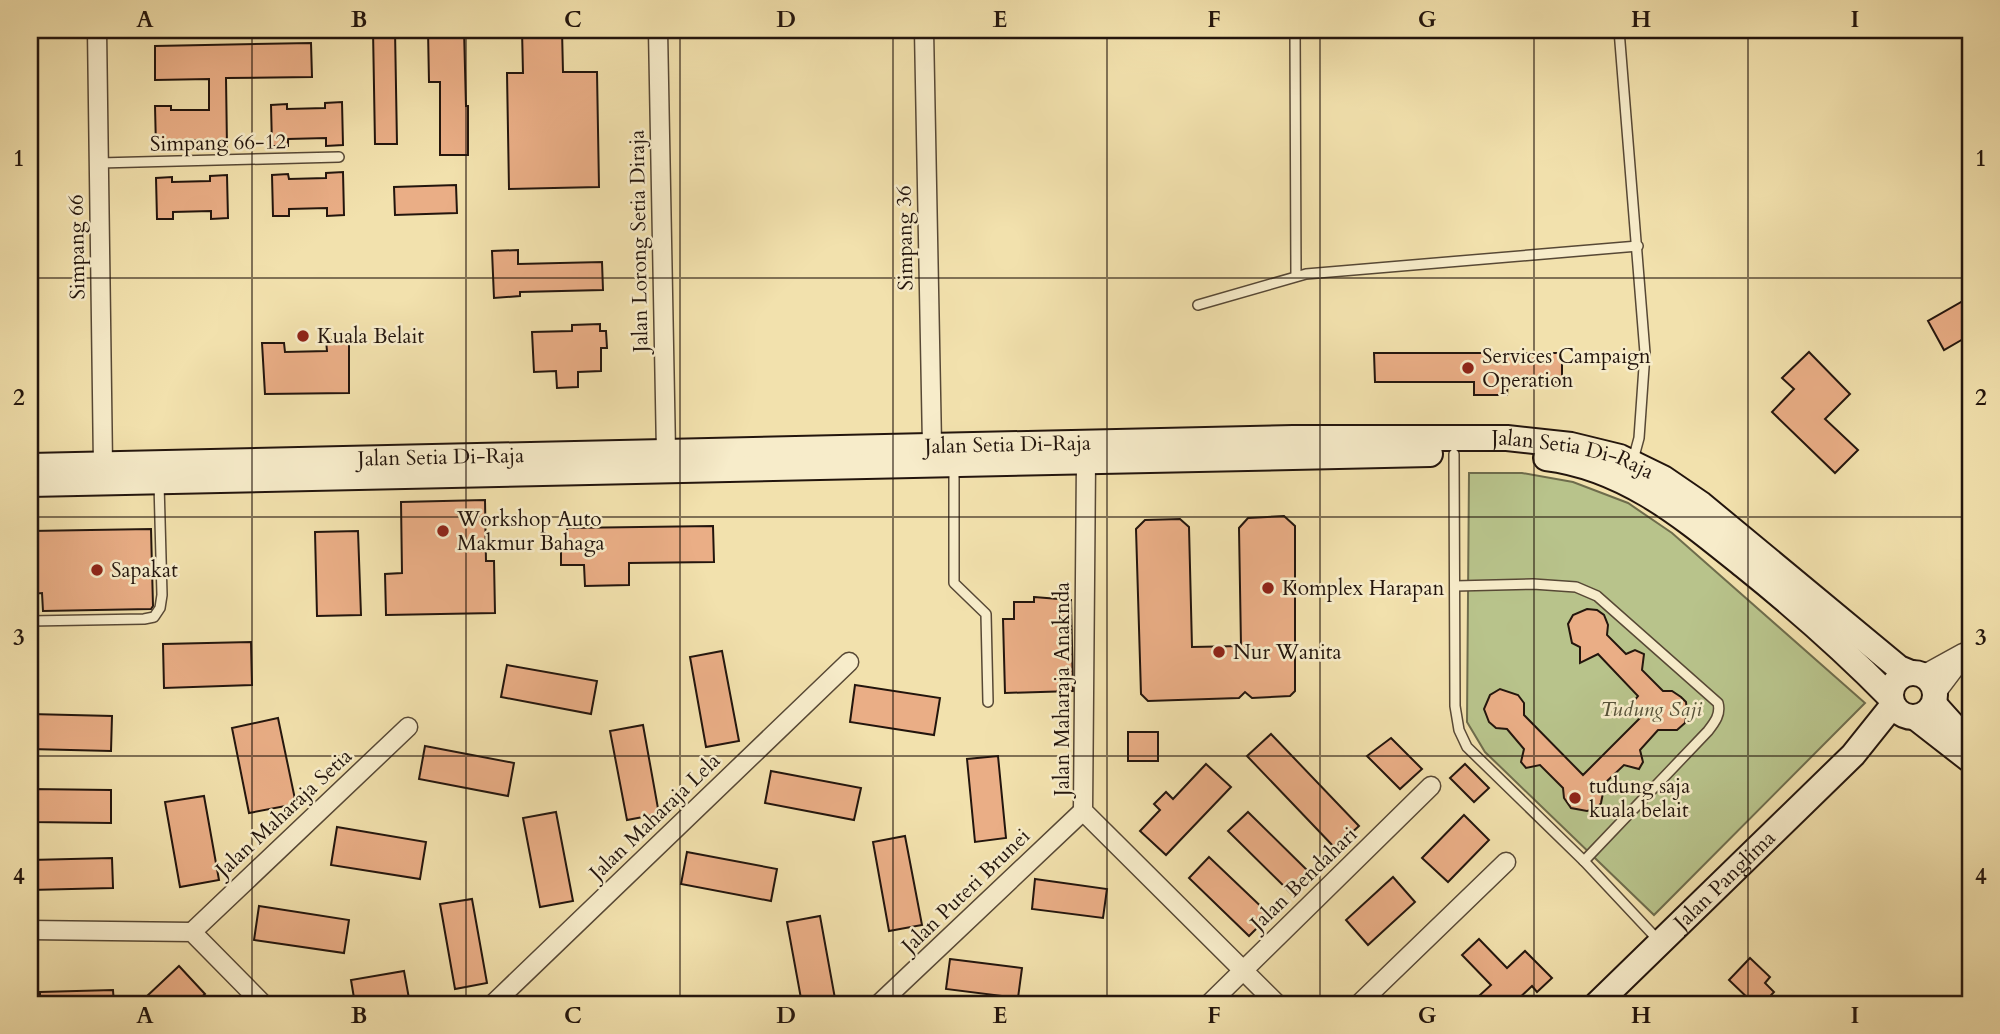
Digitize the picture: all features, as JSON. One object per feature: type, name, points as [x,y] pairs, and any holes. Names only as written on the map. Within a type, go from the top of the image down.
[{"type":"main road","name":"Jalan Setia Di-Raja","points":[[30,466],[1293,438],[1507,438],[1599,450],[1632,462],[1663,478],[1701,504],[1899,668],[1914,698]]},
{"type":"main road","name":"Jalan Setia Di-Raja","points":[[30,484],[1454,454],[1504,454],[1560,460],[1595,469],[1641,490],[1679,514],[1824,634],[1914,698]]},
{"type":"main road","points":[[1914,698],[1970,744]]},
{"type":"main road","points":[[1914,698],[1970,760]]},
{"type":"main road","name":"Jalan Panglima","points":[[1597,1004],[1914,698]]},
{"type":"street","name":"Simpang 66","points":[[97,30],[103,465]]},
{"type":"street","name":"Jalan Lorong Setia Diraja","points":[[658,30],[666,452]]},
{"type":"street","name":"Simpang 36","points":[[924,30],[932,445]]},
{"type":"street","name":"Jalan Maharaja Anaknda","points":[[1086,462],[1083,811],[1277,1004]]},
{"type":"street","name":"Jalan Panglima","points":[[1914,698],[1970,649]]},
{"type":"street","name":"Jalan Maharaja Lela","points":[[493,1004],[849,662]]},
{"type":"street","name":"Jalan Maharaja Setia","points":[[192,932],[408,727]]},
{"type":"street","name":"Jalan Bendahari","points":[[1209,1004],[1431,786]]},
{"type":"street","name":"Jalan Puteri Brunei","points":[[879,1004],[1083,811]]},
{"type":"street","points":[[1359,1004],[1506,862]]},
{"type":"street","points":[[30,930],[192,932],[262,1004]]},
{"type":"lane","points":[[1295,30],[1296,276]]},
{"type":"lane","points":[[1619,30],[1645,353],[1639,438],[1632,462]]},
{"type":"lane","name":"Simpang 66-12","points":[[99,163],[339,158]]},
{"type":"lane","points":[[1198,305],[1296,276],[1638,246]]},
{"type":"lane","points":[[1454,454],[1455,706],[1459,730],[1467,747],[1584,861],[1660,943]]},
{"type":"lane","points":[[954,464],[954,583],[986,614],[988,702]]},
{"type":"lane","points":[[30,621],[154,617],[160,608],[162,595],[159,482]]},
{"type":"lane","points":[[1455,586],[1533,584],[1576,587],[1597,596],[1718,703],[1720,710],[1708,731],[1584,861]]},
{"type":"green space","name":"Tudung Saji","points":[[1469,473],[1522,473],[1573,482],[1628,503],[1672,533],[1865,703],[1654,915],[1485,752],[1467,722]]},
{"type":"building","points":[[373,30],[395,30],[397,144],[375,144]]},
{"type":"building","points":[[428,30],[464,30],[468,155],[440,155],[440,82],[429,82]]},
{"type":"building","points":[[522,30],[562,30],[563,72],[597,72],[599,187],[509,189],[507,73],[523,73]]},
{"type":"building","points":[[311,43],[312,77],[226,78],[227,147],[210,147],[210,140],[172,141],[172,147],[156,148],[155,106],[171,106],[171,110],[209,110],[209,79],[155,80],[155,46]]},
{"type":"building","points":[[342,102],[343,145],[326,146],[326,138],[288,139],[288,146],[272,146],[271,105],[287,104],[287,109],[325,108],[325,103]]},
{"type":"building","points":[[343,172],[344,215],[327,216],[327,208],[289,209],[289,216],[273,216],[272,175],[288,174],[289,179],[326,178],[326,173]]},
{"type":"building","points":[[227,175],[228,218],[211,219],[211,211],[173,212],[173,219],[157,219],[156,178],[172,177],[172,182],[210,181],[210,176]]},
{"type":"building","points":[[456,185],[457,213],[395,215],[394,187]]},
{"type":"building","points":[[518,250],[518,264],[602,262],[603,290],[520,292],[520,296],[494,298],[492,251]]},
{"type":"building","points":[[1970,297],[1970,335],[1944,350],[1928,321]]},
{"type":"building","points":[[600,324],[600,331],[606,331],[607,348],[601,348],[601,371],[578,372],[578,387],[557,388],[556,371],[534,372],[532,332],[572,331],[572,325]]},
{"type":"building","points":[[326,340],[349,340],[349,393],[265,394],[262,343],[284,343],[285,352],[327,351]]},
{"type":"building","points":[[1809,352],[1850,394],[1825,419],[1858,450],[1835,473],[1772,412],[1794,389],[1782,378]]},
{"type":"building","name":"Services Campaign Operation","points":[[1374,353],[1562,353],[1562,382],[1508,382],[1507,395],[1474,395],[1474,382],[1375,382]]},
{"type":"building","name":"Workshop Auto Makmur Bahaga","points":[[485,500],[486,561],[494,561],[495,613],[386,615],[385,574],[402,573],[401,502]]},
{"type":"building","name":"Komplex Harapan","points":[[1284,516],[1295,526],[1295,691],[1290,696],[1252,698],[1245,692],[1239,698],[1148,701],[1141,694],[1136,529],[1145,520],[1180,519],[1189,527],[1192,647],[1241,646],[1239,528],[1248,518]]},
{"type":"building","points":[[713,526],[714,562],[629,563],[629,585],[585,586],[584,565],[561,565],[561,543],[567,542],[567,528]]},
{"type":"building","name":"Sapakat","points":[[151,529],[151,609],[43,611],[42,593],[30,594],[30,531]]},
{"type":"building","points":[[358,531],[361,615],[317,616],[315,532]]},
{"type":"building","points":[[1034,597],[1071,600],[1073,691],[1005,693],[1003,619],[1014,619],[1014,602],[1034,602]]},
{"type":"building","points":[[1587,609],[1597,610],[1604,615],[1608,625],[1607,635],[1626,654],[1635,650],[1644,654],[1642,670],[1663,691],[1672,691],[1681,697],[1686,702],[1687,713],[1685,723],[1677,730],[1658,730],[1640,750],[1643,762],[1639,769],[1624,765],[1605,783],[1601,803],[1597,808],[1587,811],[1571,808],[1564,798],[1563,788],[1540,765],[1526,768],[1521,762],[1524,749],[1507,729],[1496,728],[1489,722],[1484,709],[1490,695],[1500,689],[1518,695],[1524,703],[1524,715],[1583,775],[1640,718],[1626,711],[1638,696],[1598,654],[1580,663],[1580,647],[1572,643],[1568,624],[1573,615]]},
{"type":"building","points":[[251,642],[252,685],[164,688],[163,644]]},
{"type":"building","points":[[722,651],[739,741],[706,747],[690,657]]},
{"type":"building","points":[[507,665],[597,681],[591,714],[501,697]]},
{"type":"building","points":[[855,685],[940,698],[934,735],[850,722]]},
{"type":"building","points":[[30,714],[112,716],[111,751],[30,749]]},
{"type":"building","points":[[278,718],[296,804],[249,813],[232,728]]},
{"type":"building","points":[[643,725],[659,814],[627,820],[610,731]]},
{"type":"building","points":[[1128,732],[1158,732],[1158,761],[1128,761]]},
{"type":"building","points":[[1271,734],[1359,826],[1335,848],[1247,756]]},
{"type":"building","points":[[1391,738],[1422,769],[1400,789],[1367,756]]},
{"type":"building","points":[[425,746],[514,763],[508,796],[419,779]]},
{"type":"building","points":[[998,756],[1006,838],[975,842],[967,759]]},
{"type":"building","points":[[1206,764],[1231,787],[1166,855],[1140,831],[1160,810],[1154,804],[1166,792],[1173,799]]},
{"type":"building","points":[[1465,764],[1489,788],[1474,802],[1450,778]]},
{"type":"building","points":[[771,771],[861,788],[854,820],[765,803]]},
{"type":"building","points":[[30,789],[111,790],[111,823],[30,822]]},
{"type":"building","points":[[204,796],[219,880],[180,887],[165,802]]},
{"type":"building","points":[[556,812],[573,901],[540,907],[523,818]]},
{"type":"building","points":[[1248,812],[1312,875],[1292,894],[1228,831]]},
{"type":"building","points":[[1464,815],[1489,840],[1448,882],[1422,858]]},
{"type":"building","points":[[337,827],[426,842],[420,879],[331,865]]},
{"type":"building","points":[[905,836],[922,925],[889,931],[873,842]]},
{"type":"building","points":[[687,852],[777,869],[771,901],[681,884]]},
{"type":"building","points":[[1209,857],[1270,915],[1249,936],[1189,878]]},
{"type":"building","points":[[112,858],[113,888],[30,890],[30,860]]},
{"type":"building","points":[[1393,877],[1415,902],[1368,945],[1346,920]]},
{"type":"building","points":[[1035,879],[1107,889],[1103,918],[1032,909]]},
{"type":"building","points":[[472,899],[487,983],[455,989],[440,904]]},
{"type":"building","points":[[259,906],[349,920],[344,953],[254,940]]},
{"type":"building","points":[[820,916],[836,1004],[802,1004],[787,922]]},
{"type":"building","points":[[1479,939],[1507,968],[1525,951],[1552,978],[1537,992],[1532,986],[1513,1004],[1488,1004],[1480,995],[1491,985],[1462,955]]},
{"type":"building","points":[[1750,958],[1770,977],[1765,983],[1774,992],[1763,1004],[1754,1004],[1729,980]]},
{"type":"building","points":[[950,959],[1022,968],[1018,998],[946,989]]},
{"type":"building","points":[[179,966],[205,994],[193,1004],[155,1004],[147,996]]},
{"type":"building","points":[[404,971],[410,1004],[355,1004],[351,980]]},
{"type":"building","points":[[113,990],[114,1004],[40,1004],[40,992]]},
{"type":"place","name":"Kuala Belait","points":[[303,336]]},
{"type":"place","name":"Services Campaign Operation","points":[[1468,368]]},
{"type":"place","name":"Workshop Auto Makmur Bahaga","points":[[443,531]]},
{"type":"place","name":"Sapakat","points":[[97,570]]},
{"type":"place","name":"Komplex Harapan","points":[[1268,588]]},
{"type":"place","name":"Nur Wanita","points":[[1219,652]]},
{"type":"place","name":"tudung saja kuala belait","points":[[1575,798]]}]
